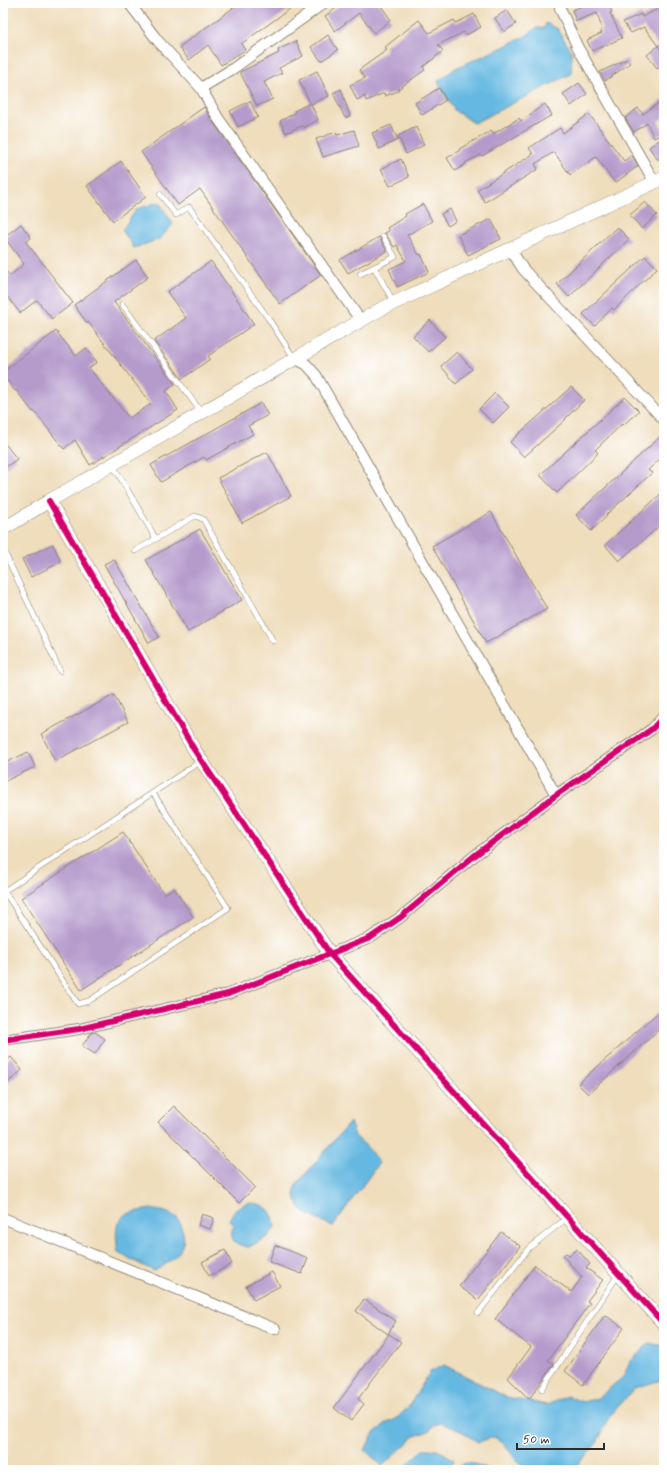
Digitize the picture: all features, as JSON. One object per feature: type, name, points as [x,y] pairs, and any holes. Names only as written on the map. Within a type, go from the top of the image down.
[{"type":"street","points":[[129,3],[158,41],[201,88],[218,118],[361,321]]},
{"type":"street","points":[[201,88],[234,68],[324,3]]},
{"type":"street","points":[[3,529],[113,464],[394,303],[659,180],[577,46],[560,8]]},
{"type":"street","points":[[511,250],[523,269],[664,420]]},
{"type":"street","points":[[295,359],[306,364],[316,375],[556,795]]},
{"type":"street","points":[[49,501],[202,761],[330,954],[664,1324]]},
{"type":"street","points":[[3,1040],[79,1029],[228,994],[370,938],[401,917],[474,856],[556,795],[652,729],[664,716]]},
{"type":"street","points":[[3,1218],[275,1329]]},
{"type":"lane","points":[[160,194],[176,216],[189,207],[268,318],[295,359]]},
{"type":"lane","points":[[360,274],[395,257],[383,236]]},
{"type":"lane","points":[[374,267],[394,303]]},
{"type":"lane","points":[[122,304],[202,413]]},
{"type":"lane","points":[[113,464],[156,539]]},
{"type":"lane","points":[[135,551],[195,516],[203,519],[273,641]]},
{"type":"lane","points":[[3,549],[60,671]]},
{"type":"lane","points":[[153,793],[228,908],[89,1001],[78,1004],[4,891],[153,793],[202,761]]},
{"type":"lane","points":[[478,1313],[529,1248],[568,1217]]},
{"type":"lane","points":[[542,1389],[619,1274]]},
{"type":"water","points":[[546,23],[558,29],[572,53],[571,74],[474,123],[455,111],[438,81],[456,68],[526,36],[536,28],[544,28]]},
{"type":"water","points":[[159,202],[173,224],[160,239],[134,248],[122,230],[137,209]]},
{"type":"water","points":[[350,1122],[355,1136],[369,1149],[379,1163],[333,1226],[311,1216],[300,1207],[295,1194],[296,1185]]},
{"type":"water","points":[[246,1203],[258,1204],[270,1211],[275,1227],[269,1236],[249,1247],[240,1245],[234,1241],[232,1238],[233,1225],[229,1220],[234,1211]]},
{"type":"water","points":[[151,1209],[172,1214],[179,1221],[183,1234],[183,1241],[178,1254],[167,1264],[154,1271],[118,1253],[116,1232],[120,1219],[131,1213]]},
{"type":"water","points":[[649,1343],[664,1346],[664,1377],[661,1380],[635,1388],[609,1417],[597,1443],[573,1470],[525,1470],[502,1442],[494,1437],[478,1442],[463,1432],[442,1423],[434,1425],[429,1431],[415,1436],[382,1466],[365,1450],[373,1434],[385,1424],[396,1419],[409,1406],[430,1372],[444,1365],[506,1397],[547,1405],[567,1396],[583,1402],[598,1398],[624,1376],[629,1363]]},
{"type":"water","points":[[424,1449],[437,1450],[454,1460],[449,1470],[401,1470]]},
{"type":"water","points":[[465,1463],[475,1464],[490,1470],[457,1470],[458,1467]]},
{"type":"building","points":[[240,3],[298,3],[241,44],[245,50],[221,65],[208,45],[189,60],[179,47]]},
{"type":"building","points":[[343,3],[379,3],[391,20],[374,33],[359,13],[335,31],[325,16]]},
{"type":"building","points":[[590,3],[608,3],[612,12],[610,13],[622,38],[592,51],[587,40],[602,33],[600,30],[602,29],[597,13],[576,21],[572,10]]},
{"type":"building","points":[[664,6],[664,42],[658,46],[644,27],[631,33],[623,22],[641,14],[642,17]]},
{"type":"building","points":[[507,10],[516,24],[504,32],[495,18]]},
{"type":"building","points":[[474,14],[481,27],[466,35],[464,32],[438,45],[443,51],[423,67],[425,70],[398,89],[398,91],[385,96],[384,93],[366,101],[365,96],[357,100],[350,85],[365,78],[359,70],[387,50],[385,47],[419,20],[429,33],[454,20],[456,23]]},
{"type":"building","points":[[328,35],[338,50],[321,61],[311,47]]},
{"type":"building","points":[[296,41],[303,56],[279,68],[282,73],[264,82],[273,99],[257,106],[240,72],[279,53],[278,50]]},
{"type":"building","points":[[658,46],[664,54],[664,64],[657,68],[647,55]]},
{"type":"building","points":[[627,59],[630,63],[605,81],[600,72]]},
{"type":"building","points":[[317,71],[329,96],[311,104],[318,120],[305,127],[301,126],[286,133],[280,121],[295,113],[294,111],[310,103],[299,80]]},
{"type":"building","points":[[579,83],[587,94],[571,106],[563,94]]},
{"type":"building","points":[[439,88],[446,100],[422,115],[415,103]]},
{"type":"building","points":[[341,89],[350,116],[345,118],[333,93]]},
{"type":"building","points":[[664,99],[664,117],[658,121],[664,133],[654,138],[647,123],[634,132],[625,118],[638,108],[643,114]]},
{"type":"building","points":[[250,101],[258,117],[238,127],[230,111]]},
{"type":"building","points":[[545,104],[552,115],[482,156],[481,155],[465,163],[466,164],[455,171],[447,158],[460,150],[459,149],[491,131],[493,134],[519,118],[521,121]]},
{"type":"building","points":[[204,107],[321,275],[280,304],[200,189],[178,205],[141,152]]},
{"type":"building","points":[[589,114],[624,161],[632,155],[638,166],[615,183],[596,157],[570,175],[554,152],[535,164],[538,169],[485,202],[477,190],[533,154],[529,148],[560,128],[563,133]]},
{"type":"building","points":[[391,125],[398,140],[379,149],[372,133]]},
{"type":"building","points":[[416,127],[424,145],[406,154],[398,136]]},
{"type":"building","points":[[354,130],[359,146],[323,157],[316,139],[336,132],[337,135]]},
{"type":"building","points":[[664,137],[664,157],[657,159],[649,147]]},
{"type":"building","points":[[401,159],[409,177],[390,186],[381,169]]},
{"type":"building","points":[[121,161],[146,197],[113,221],[87,186]]},
{"type":"building","points":[[645,202],[657,215],[642,229],[630,215]]},
{"type":"building","points":[[423,204],[432,221],[407,235],[419,255],[421,254],[429,272],[397,287],[389,269],[406,261],[397,245],[394,247],[385,233],[389,231],[387,228],[406,216],[405,214]]},
{"type":"building","points":[[450,209],[456,221],[448,226],[441,214]]},
{"type":"building","points":[[491,219],[501,239],[468,255],[458,235]]},
{"type":"building","points":[[21,224],[31,238],[26,242],[73,303],[52,319],[37,300],[20,313],[3,291],[3,267],[10,276],[24,264],[4,237]]},
{"type":"building","points":[[617,227],[629,239],[569,297],[557,284]]},
{"type":"building","points":[[379,237],[387,251],[348,273],[340,260]]},
{"type":"building","points":[[645,256],[657,268],[614,310],[612,308],[595,326],[583,314]]},
{"type":"building","points":[[136,260],[148,277],[114,302],[175,384],[166,391],[178,410],[90,465],[75,440],[64,449],[34,411],[33,412],[16,390],[15,391],[3,375],[3,372],[56,331],[76,356],[86,348],[97,362],[89,368],[129,418],[151,404],[74,305]]},
{"type":"building","points":[[211,261],[254,324],[208,356],[210,359],[182,379],[154,341],[186,318],[167,292]]},
{"type":"building","points":[[430,320],[445,337],[428,352],[413,336]]},
{"type":"building","points":[[457,352],[472,369],[456,384],[441,366]]},
{"type":"building","points":[[571,387],[584,400],[566,419],[524,457],[510,442]]},
{"type":"building","points":[[495,393],[509,407],[493,423],[479,409]]},
{"type":"building","points":[[625,397],[639,411],[623,425],[622,424],[595,450],[598,453],[557,493],[540,475]]},
{"type":"building","points":[[261,403],[268,415],[248,426],[253,434],[206,460],[204,457],[161,482],[151,465]]},
{"type":"building","points":[[664,433],[664,455],[648,470],[652,473],[606,515],[607,516],[591,531],[576,515]]},
{"type":"building","points":[[3,441],[17,459],[3,469]]},
{"type":"building","points":[[267,452],[291,496],[242,523],[218,478]]},
{"type":"building","points":[[664,491],[664,516],[660,520],[663,523],[619,561],[605,545]]},
{"type":"building","points":[[491,512],[547,609],[486,643],[432,546]]},
{"type":"building","points":[[200,529],[242,600],[188,632],[146,560]]},
{"type":"building","points":[[53,544],[61,562],[31,577],[22,559]]},
{"type":"building","points":[[114,559],[159,637],[149,643],[104,564]]},
{"type":"building","points":[[114,695],[128,722],[55,761],[41,734]]},
{"type":"building","points":[[28,752],[35,767],[3,782],[3,764]]},
{"type":"building","points":[[123,832],[164,894],[174,888],[193,917],[81,990],[21,898]]},
{"type":"building","points":[[664,1007],[664,1025],[588,1094],[578,1084]]},
{"type":"building","points":[[95,1032],[105,1039],[95,1054],[82,1046],[91,1033]]},
{"type":"building","points":[[11,1057],[22,1070],[3,1087],[3,1063]]},
{"type":"building","points":[[174,1106],[255,1187],[239,1203],[158,1122]]},
{"type":"building","points":[[202,1214],[214,1218],[210,1229],[198,1225]]},
{"type":"building","points":[[501,1232],[520,1246],[478,1300],[459,1286]]},
{"type":"building","points":[[275,1245],[308,1258],[302,1274],[269,1262]]},
{"type":"building","points":[[577,1249],[590,1264],[586,1268],[603,1280],[587,1301],[590,1303],[548,1360],[554,1364],[529,1399],[508,1378],[531,1347],[495,1319],[535,1265],[572,1291],[582,1277],[563,1256],[566,1253],[569,1255]]},
{"type":"building","points":[[225,1250],[232,1264],[209,1276],[202,1262]]},
{"type":"building","points":[[272,1272],[280,1286],[254,1300],[246,1286]]},
{"type":"building","points":[[364,1299],[396,1321],[388,1334],[356,1311]]},
{"type":"building","points":[[605,1315],[624,1328],[583,1385],[565,1371]]},
{"type":"building","points":[[389,1334],[401,1342],[358,1399],[364,1404],[351,1421],[334,1408]]},
{"type":"cycle path","points":[[49,501],[195,751],[330,954],[664,1324]]},
{"type":"cycle path","points":[[3,1040],[79,1029],[228,994],[370,938],[401,917],[474,856],[556,795],[652,729],[664,716]]}]
